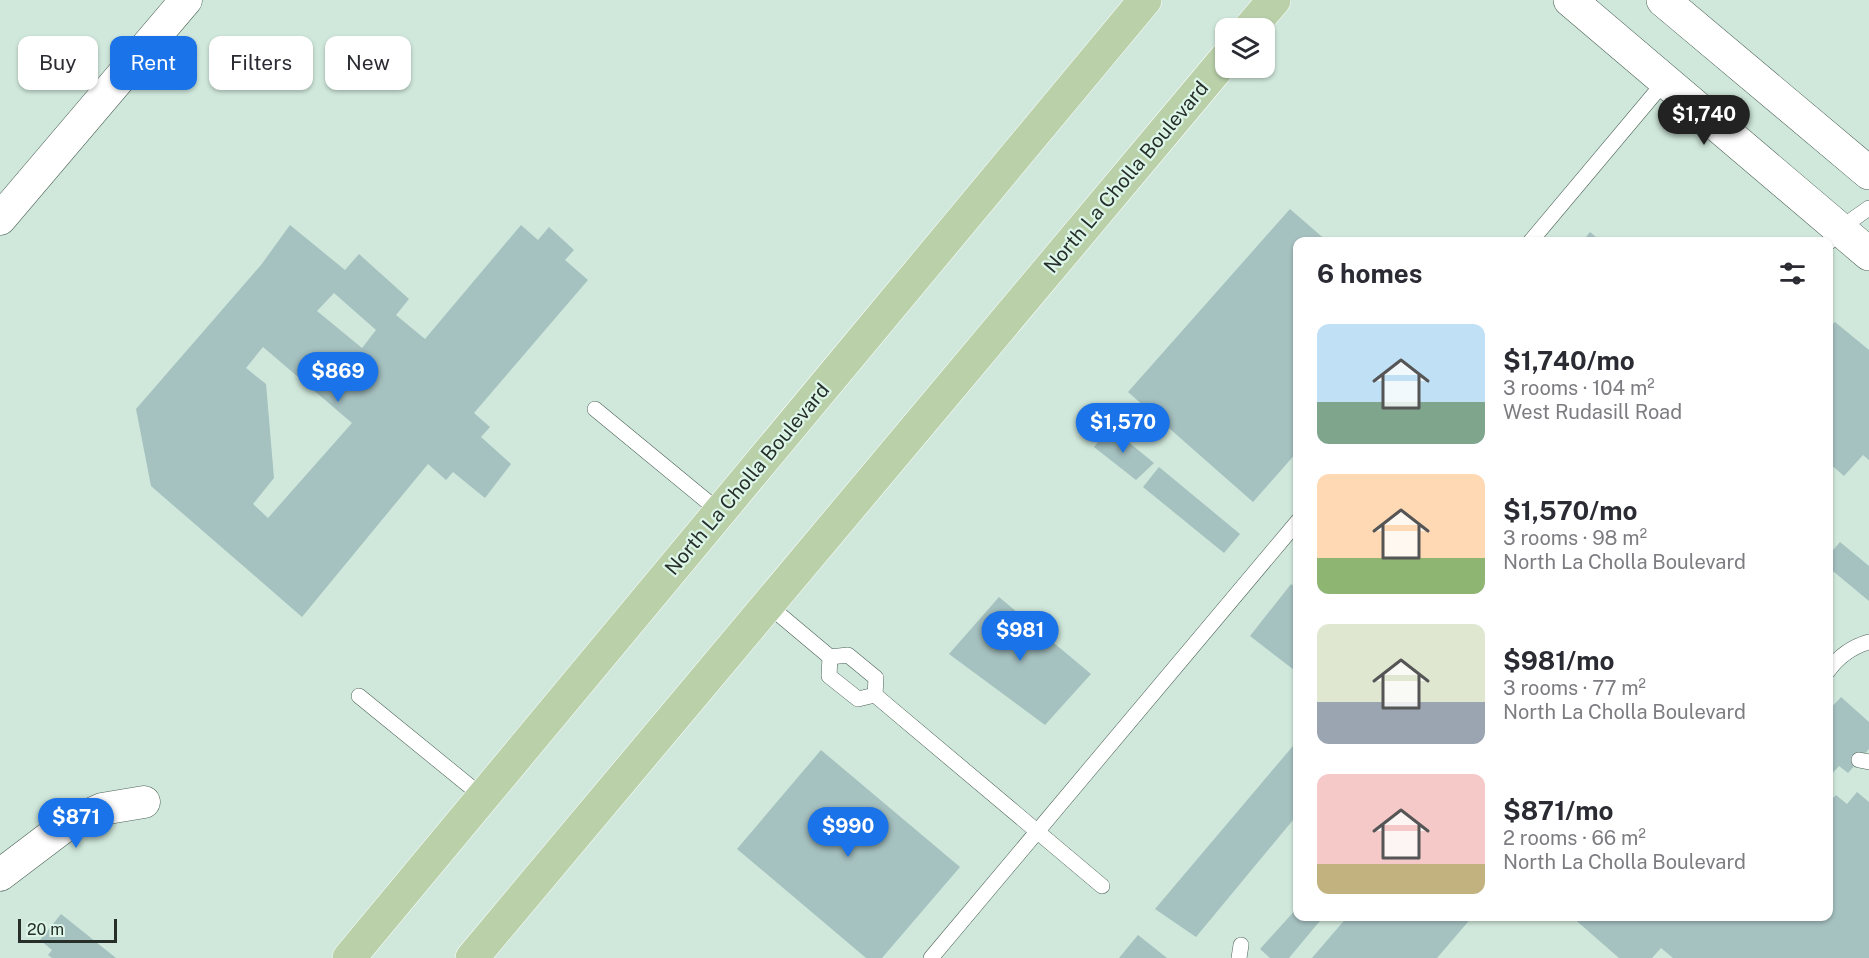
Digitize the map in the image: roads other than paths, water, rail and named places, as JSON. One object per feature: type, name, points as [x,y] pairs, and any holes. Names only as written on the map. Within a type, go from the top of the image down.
[{"type":"main road","name":"North La Cholla Boulevard","points":[[349,958],[1145,0]]},
{"type":"main road","points":[[1259,18],[1274,0]]},
{"type":"main road","name":"North La Cholla Boulevard","points":[[472,958],[1215,71]]},
{"type":"street","points":[[0,219],[186,0]]},
{"type":"street","points":[[1570,0],[1666,80],[1834,236],[1869,254]]},
{"type":"street","points":[[1663,0],[1869,173]]},
{"type":"street","points":[[0,875],[66,825],[102,809],[144,802]]},
{"type":"lane","points":[[1534,237],[1666,80]]},
{"type":"lane","points":[[1834,236],[1869,208]]},
{"type":"lane","points":[[595,409],[720,512]]},
{"type":"lane","points":[[931,958],[1293,527]]},
{"type":"lane","points":[[768,605],[830,657],[848,655],[867,670],[876,678],[875,695]]},
{"type":"lane","points":[[1833,664],[1854,646],[1869,642]]},
{"type":"lane","points":[[830,657],[830,676],[843,687],[858,699],[875,695]]},
{"type":"lane","points":[[875,695],[1102,886]]},
{"type":"lane","points":[[359,696],[483,797]]}]
